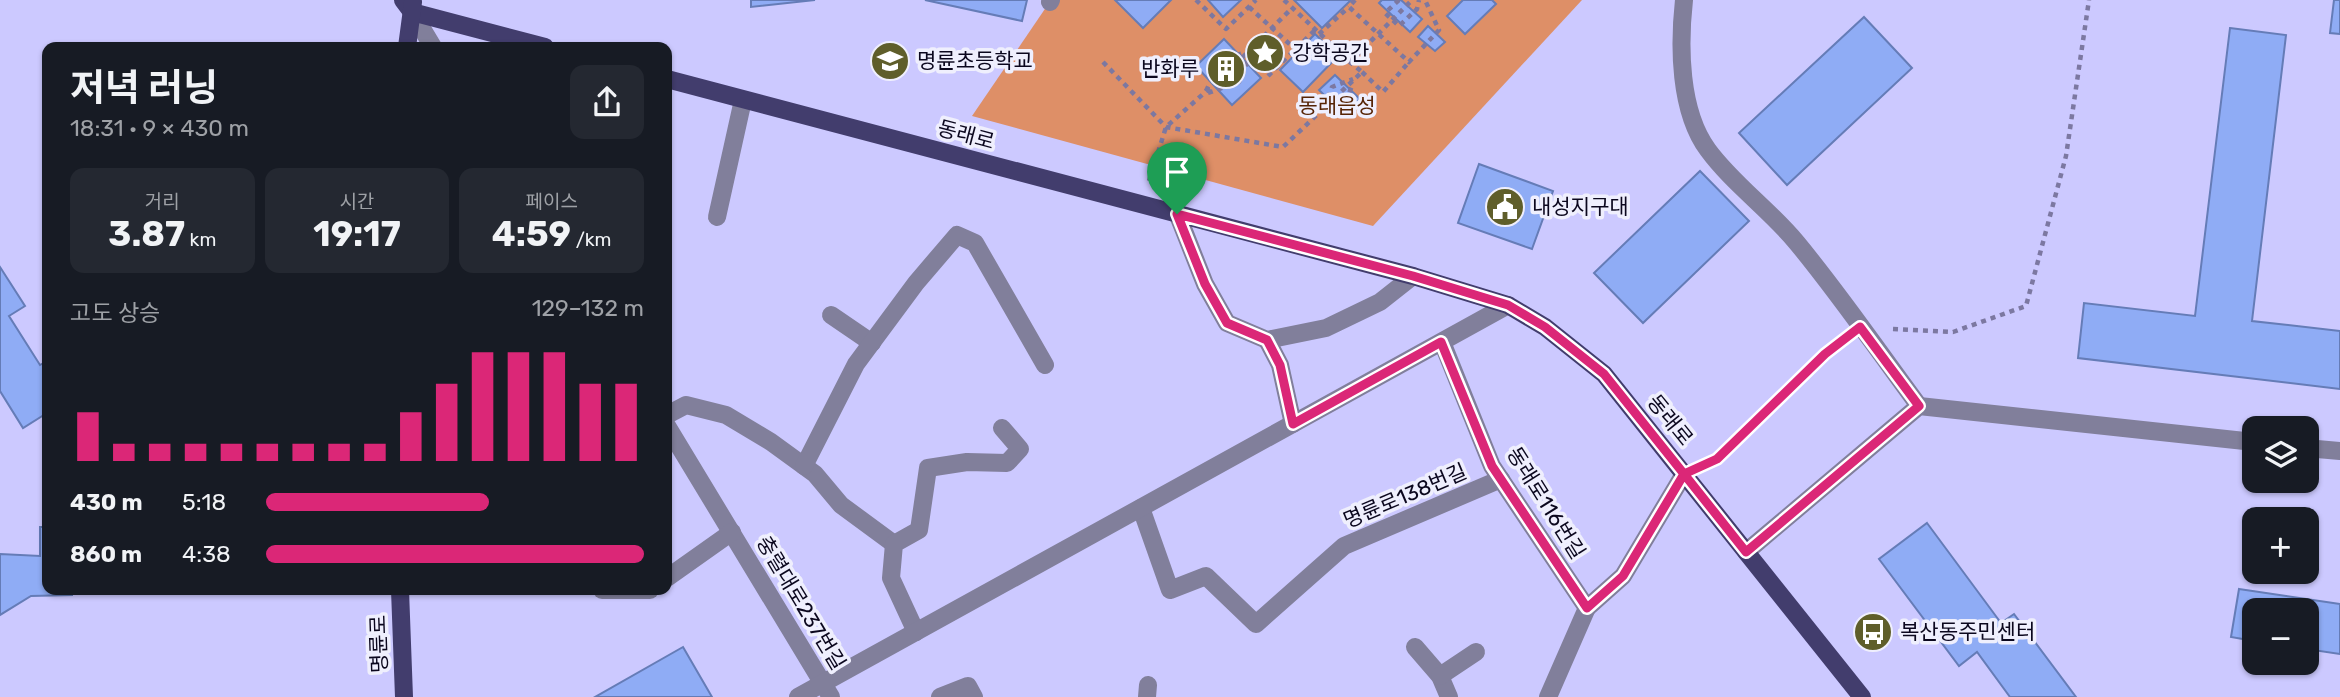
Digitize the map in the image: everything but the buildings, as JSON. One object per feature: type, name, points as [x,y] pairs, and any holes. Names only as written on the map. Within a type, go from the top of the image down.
[{"type":"main road","points":[[407,42],[409,4],[529,42]]},
{"type":"main road","name":"동래로","points":[[672,80],[1413,276],[1508,305],[1545,327],[1604,374],[1862,697]]},
{"type":"main road","name":"명륜로","points":[[400,595],[404,697]]},
{"type":"street","points":[[1684,0],[1680,36],[1682,72],[1695,123],[1707,150],[1797,242],[1919,406]]},
{"type":"street","points":[[409,4],[430,42]]},
{"type":"street","points":[[717,217],[743,100]]},
{"type":"street","points":[[1177,214],[1205,284],[1227,323],[1267,340],[1326,328],[1380,302],[1413,276]]},
{"type":"street","points":[[804,466],[856,364],[916,283],[957,235],[975,243],[1045,365]]},
{"type":"street","points":[[798,697],[827,690],[916,632],[1508,305]]},
{"type":"street","points":[[831,315],[872,343]]},
{"type":"street","points":[[1267,340],[1280,365],[1293,424]]},
{"type":"street","name":"동래로116번길","points":[[1441,342],[1492,466],[1587,608]]},
{"type":"street","points":[[672,412],[686,405],[726,415],[804,466],[841,505],[894,544]]},
{"type":"street","points":[[1746,552],[1919,406],[2242,441]]},
{"type":"street","points":[[894,544],[919,530],[928,468],[967,462],[1007,463],[1020,449],[1002,428]]},
{"type":"street","name":"충렬대로237번길","points":[[672,434],[827,690]]},
{"type":"street","points":[[2319,450],[2340,452]]},
{"type":"street","points":[[1548,697],[1587,608],[1623,576],[1684,474]]},
{"type":"street","name":"명륜로138번길","points":[[1141,508],[1170,590],[1206,576],[1256,624],[1344,546],[1501,479]]},
{"type":"street","name":"충렬대로237번길","points":[[672,574],[732,532]]},
{"type":"street","points":[[894,544],[891,578],[916,632]]},
{"type":"street","points":[[1415,647],[1440,676],[1449,697]]},
{"type":"street","points":[[1440,676],[1476,652]]},
{"type":"street","points":[[940,697],[968,686],[974,697]]},
{"type":"path","points":[[1196,0],[1226,29],[1256,0]]},
{"type":"path","points":[[1284,0],[1382,92],[1439,30],[1425,0]]},
{"type":"path","points":[[1320,34],[1355,0]]},
{"type":"path","points":[[1399,0],[1385,13],[1399,26],[1417,9],[1419,0]]},
{"type":"path","points":[[1350,62],[1412,0]]},
{"type":"path","points":[[1684,474],[1717,459],[1825,354],[1860,327],[1953,332],[2026,306],[2066,156],[2089,0]]},
{"type":"path","points":[[1249,7],[1295,49]]},
{"type":"path","points":[[1349,7],[1409,62]]},
{"type":"path","points":[[1142,205],[1166,127],[1253,49],[1292,8]]},
{"type":"path","points":[[1268,76],[1314,30]]},
{"type":"path","points":[[1204,95],[1239,82],[1253,49]]},
{"type":"path","points":[[1204,95],[1220,62],[1253,49]]},
{"type":"path","points":[[1103,62],[1166,127],[1283,147],[1362,72]]},
{"type":"path","points":[[1323,111],[1346,101],[1355,79]]},
{"type":"path","points":[[1323,111],[1332,88],[1355,79]]},
{"type":"green space","name":"동래읍성","points":[[1051,0],[1582,0],[1373,226],[972,116]]},
{"type":"place","name":"강학공간","points":[[1265,53]]},
{"type":"place","name":"명륜초등학교","points":[[890,61]]},
{"type":"place","name":"반화루","points":[[1226,69]]},
{"type":"place","name":"내성지구대","points":[[1505,207]]},
{"type":"place","name":"복산동주민센터","points":[[1873,632]]},
{"type":"route","points":[[1177,214],[1205,284],[1227,323],[1267,340],[1280,365],[1293,424],[1441,342],[1445,346],[1492,466],[1587,608],[1623,576],[1651,534],[1684,474],[1746,552],[1919,406],[1860,327],[1825,354],[1717,459],[1684,474],[1604,374],[1545,327],[1508,305],[1413,276],[1177,214]]}]
